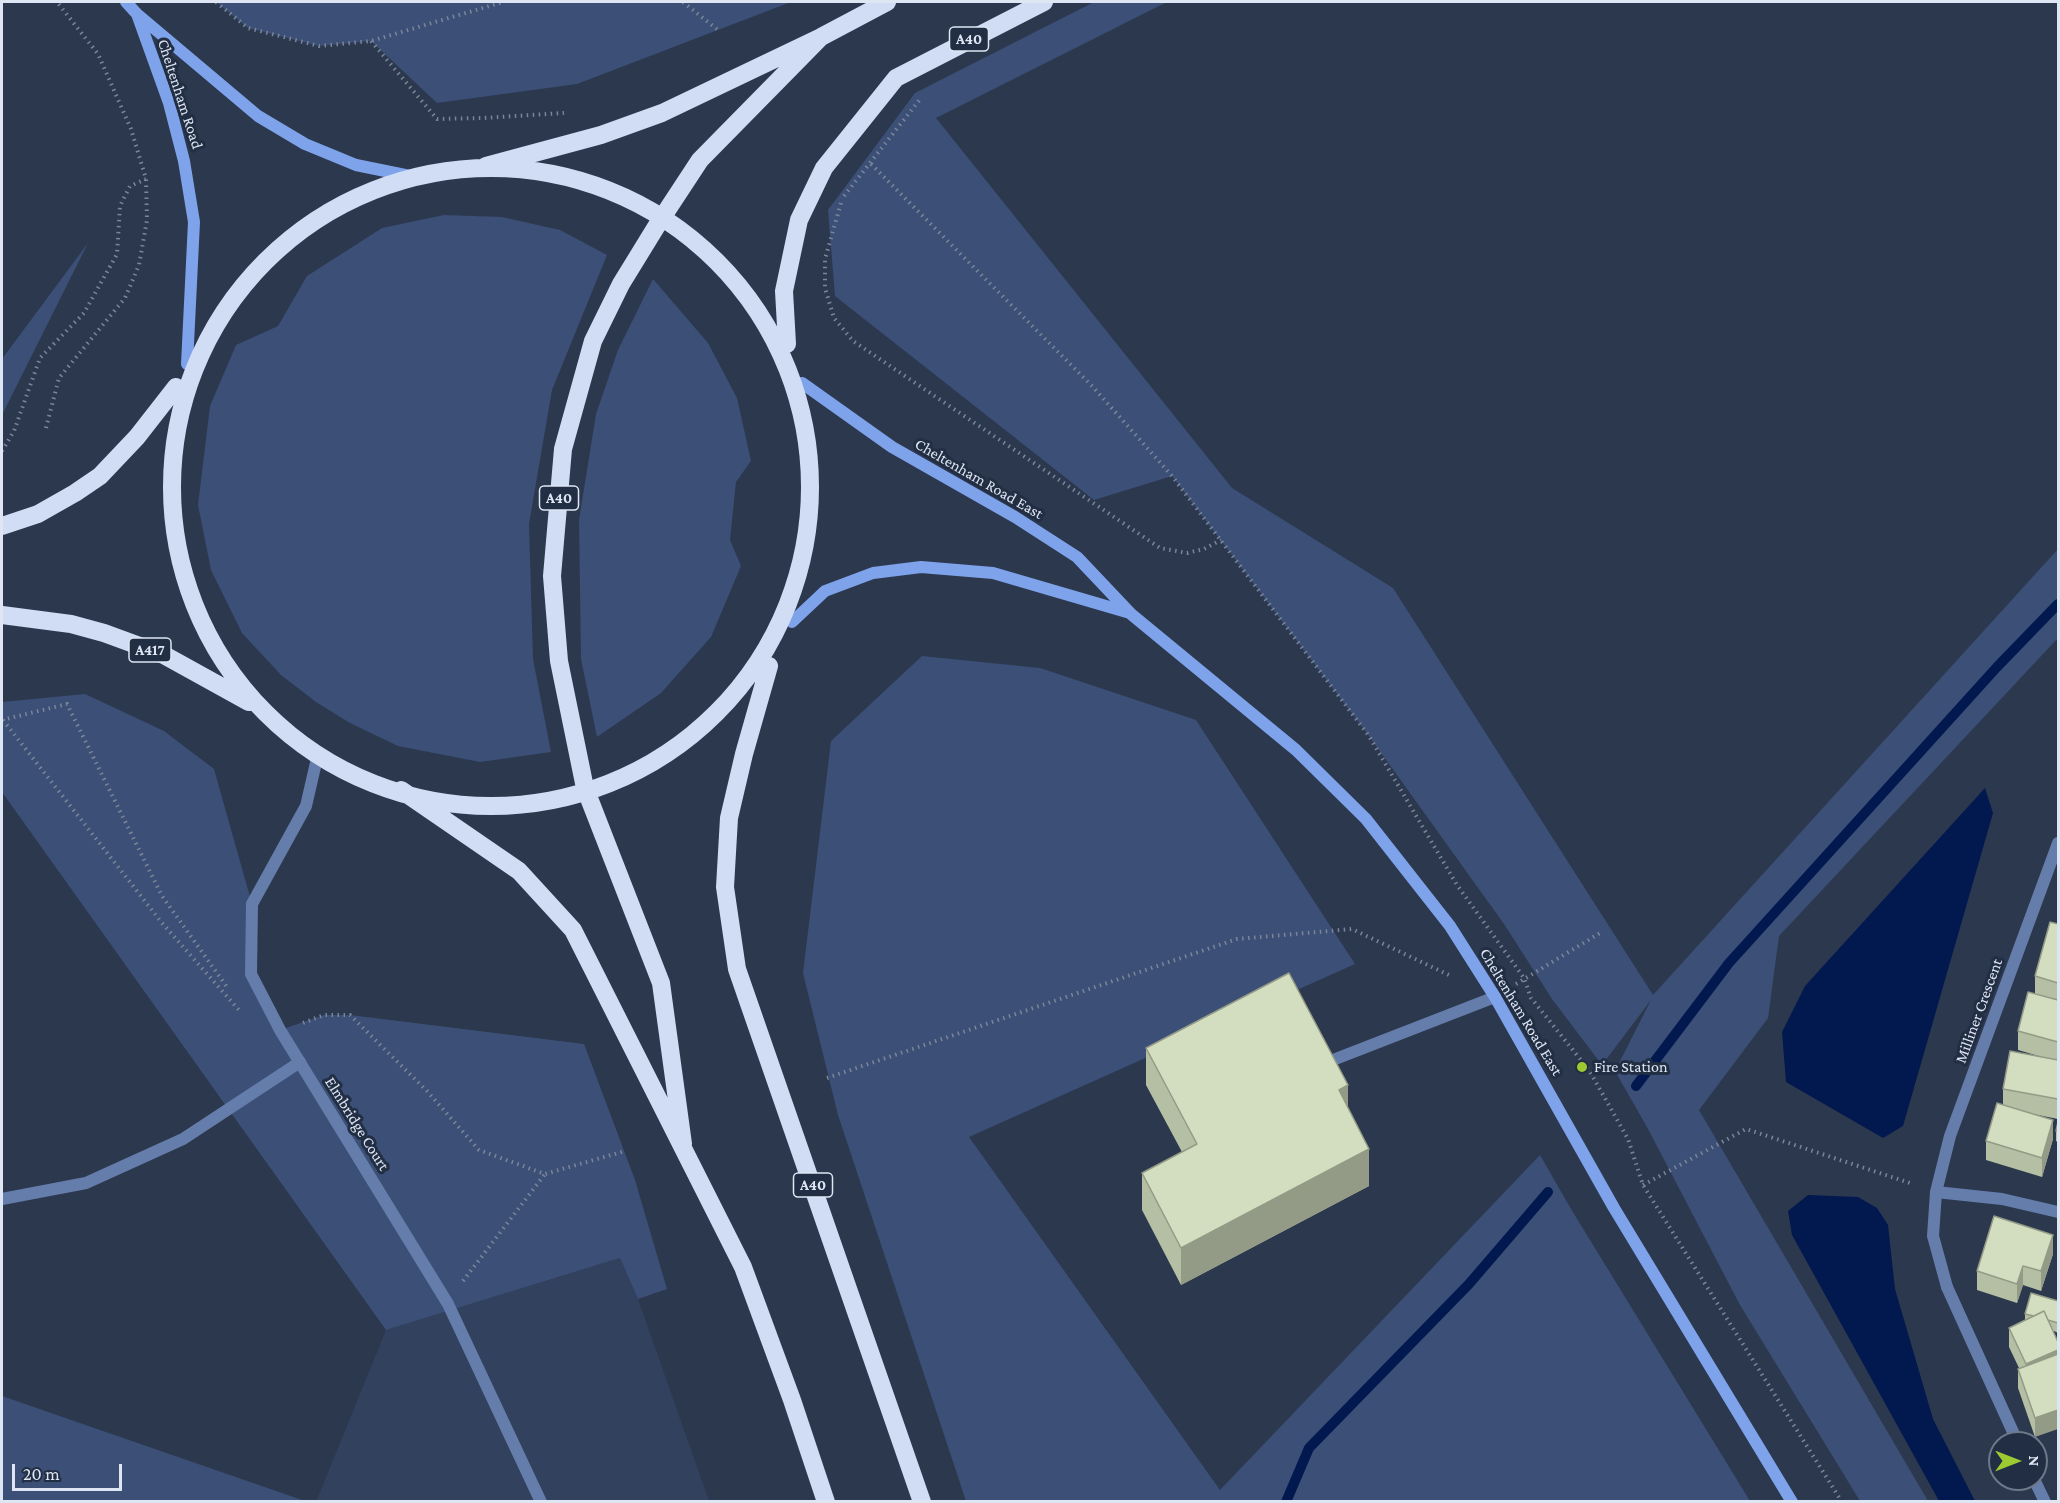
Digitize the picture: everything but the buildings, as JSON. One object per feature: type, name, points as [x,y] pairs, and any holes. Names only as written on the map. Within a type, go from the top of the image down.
[{"type":"highway","name":"A40","points":[[826,1502],[792,1400],[743,1267],[573,930],[519,871],[398,787],[318,754],[253,704],[204,633],[186,594],[175,550],[167,502],[168,436],[184,373],[226,303],[261,265],[308,227],[337,208],[410,176],[484,166],[601,135],[662,113],[821,37],[887,2]]},
{"type":"highway","name":"A40","points":[[922,1502],[737,969],[725,887],[729,818],[744,754],[770,664],[792,622],[809,563],[815,490],[802,383],[788,344],[784,291],[799,220],[824,168],[896,78],[1044,2]]},
{"type":"highway","name":"A40","points":[[682,1144],[661,983],[585,788],[559,661],[552,576],[563,449],[593,341],[621,284],[656,226],[700,160],[821,37]]},
{"type":"highway","name":"A40","points":[[484,166],[578,189],[616,205],[656,226],[745,300],[788,344]]},
{"type":"highway","points":[[2,526],[38,514],[100,476],[137,437],[184,373]]},
{"type":"highway","name":"A417","points":[[2,615],[71,624],[104,633],[164,655],[253,704]]},
{"type":"highway","name":"A40","points":[[398,787],[474,798],[526,798],[585,788],[662,755],[709,720],[770,664]]},
{"type":"main road","name":"Cheltenham Road","points":[[126,2],[137,14],[258,116],[305,144],[356,165],[410,176]]},
{"type":"main road","name":"Cheltenham Road","points":[[137,14],[169,103],[184,161],[194,222],[184,373]]},
{"type":"main road","name":"Cheltenham Road East","points":[[802,383],[892,447],[1015,518],[1077,557],[1131,614],[1296,750],[1366,819],[1450,926],[1495,997],[1614,1208],[1792,1502]]},
{"type":"main road","name":"Cheltenham Road East","points":[[792,622],[825,591],[873,573],[921,567],[993,573],[1131,614]]},
{"type":"street","name":"Elmbridge Court","points":[[318,754],[306,806],[252,904],[251,974],[280,1030],[448,1304],[541,1502]]},
{"type":"street","name":"Milliner Crescent","points":[[2013,1431],[1947,1287],[1933,1236],[1936,1192],[1950,1136],[2058,843]]},
{"type":"street","points":[[1318,1066],[1495,997]]},
{"type":"street","points":[[2,1198],[86,1184],[183,1139],[300,1062]]},
{"type":"street","points":[[1936,1192],[2002,1199],[2058,1212]]},
{"type":"path","points":[[46,428],[59,378],[125,298],[139,266],[147,220],[146,178],[131,129],[98,54],[57,2]]},
{"type":"path","points":[[216,2],[248,28],[319,46],[370,41],[502,2]]},
{"type":"path","points":[[683,2],[718,30]]},
{"type":"path","points":[[370,41],[436,119],[561,114],[571,111]]},
{"type":"path","points":[[924,94],[843,197],[825,259],[825,288],[834,318],[853,341],[1160,548],[1187,553],[1204,549],[1221,540]]},
{"type":"path","points":[[871,164],[1093,387],[1172,476],[1369,736],[1456,885],[1524,978],[1531,998],[1589,1070],[1628,1139],[1643,1185],[1842,1502]]},
{"type":"path","points":[[2,451],[14,431],[40,358],[84,313],[117,254],[120,206],[130,186],[146,178]]},
{"type":"path","points":[[67,704],[162,896],[241,1010],[162,923],[2,720],[67,704]]},
{"type":"path","points":[[826,1078],[1237,939],[1352,929],[1454,978]]},
{"type":"path","points":[[1495,997],[1600,933]]},
{"type":"path","points":[[280,1030],[324,1015],[350,1015],[427,1091],[479,1150],[544,1174],[625,1151]]},
{"type":"path","points":[[1643,1185],[1746,1129],[1936,1192]]},
{"type":"path","points":[[457,1288],[544,1174]]},
{"type":"shaded area","points":[[216,2],[791,2],[577,84],[437,103],[371,41],[319,46],[248,28]]},
{"type":"shaded area","points":[[1094,2],[1167,2],[936,118],[1232,488],[1393,588],[1653,995],[2058,549],[2058,638],[1779,936],[1768,1018],[1699,1110],[1928,1501],[1860,1501],[1740,1305],[1647,1127],[1615,1071],[1651,1000],[1602,1065],[1552,999],[1504,924],[1369,736],[1172,476],[1094,500],[835,296],[828,210],[915,93]]},
{"type":"shaded area","points":[[444,215],[502,217],[560,230],[607,255],[552,390],[529,524],[533,659],[551,752],[480,762],[398,746],[350,723],[316,702],[281,675],[242,633],[211,570],[198,505],[210,406],[236,345],[278,326],[307,276],[382,228]]},
{"type":"shaded area","points":[[88,243],[2,415],[2,359]]},
{"type":"shaded area","points":[[653,279],[708,343],[737,398],[751,461],[736,482],[730,540],[741,566],[711,637],[661,693],[597,737],[581,659],[579,520],[596,414],[618,350]]},
{"type":"shaded area","points":[[922,656],[1040,668],[1196,720],[1355,964],[969,1137],[1220,1490],[1540,1155],[1750,1501],[966,1501],[838,1115],[803,973],[831,741]]},
{"type":"shaded area","points":[[85,694],[164,731],[214,769],[252,904],[251,974],[280,1030],[324,1015],[350,1015],[584,1044],[635,1180],[667,1289],[638,1299],[620,1258],[386,1330],[2,792],[2,702]]},
{"type":"shaded area","points":[[1985,788],[1993,813],[1903,1126],[1883,1138],[1786,1082],[1782,1032],[1805,986]]},
{"type":"shaded area","points":[[1808,1195],[1858,1197],[1877,1208],[1888,1225],[1895,1289],[1933,1419],[1975,1501],[1939,1501],[1792,1235],[1788,1211]]},
{"type":"shaded area","points":[[620,1258],[638,1299],[709,1501],[316,1502],[386,1330]]},
{"type":"shaded area","points":[[2,1396],[305,1501],[2,1501]]},
{"type":"waterway","points":[[1636,1086],[1729,963],[1997,667],[2058,604]]},
{"type":"waterway","points":[[1286,1502],[1309,1448],[1469,1284],[1548,1192]]},
{"type":"place","name":"Fire Station","points":[[1582,1067]]}]
